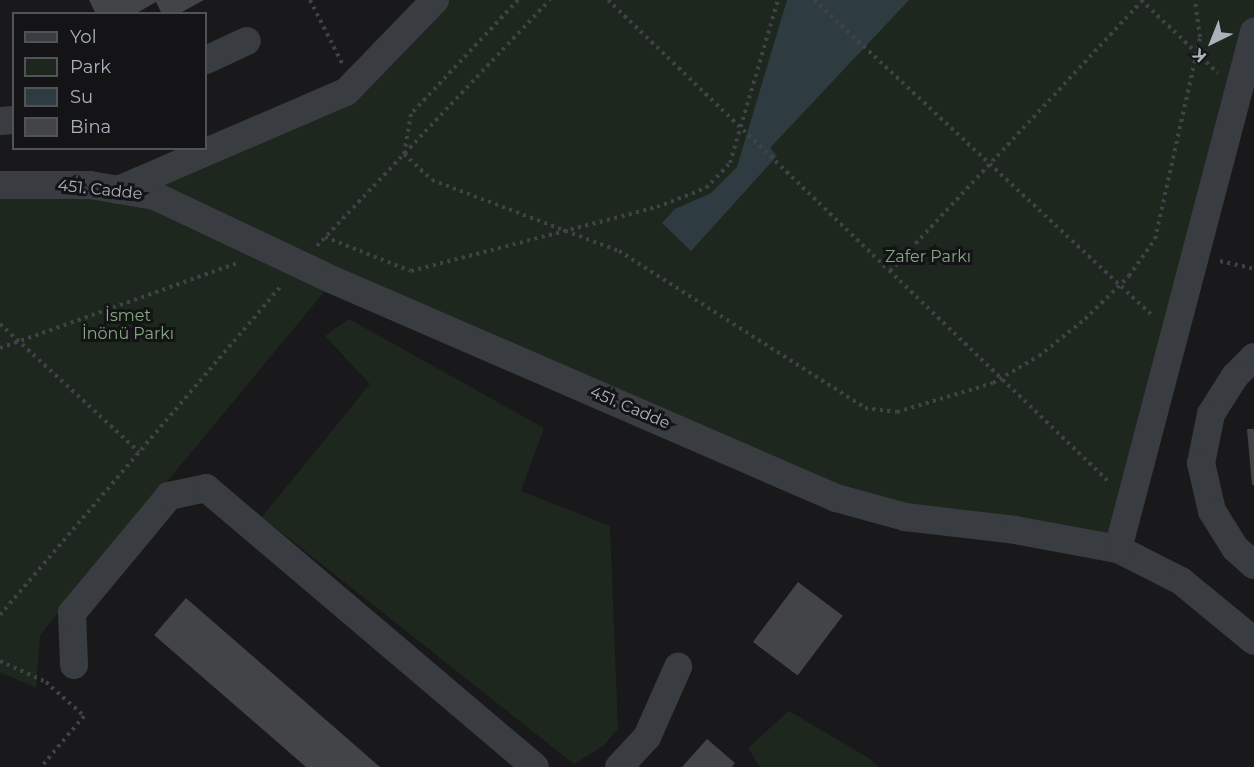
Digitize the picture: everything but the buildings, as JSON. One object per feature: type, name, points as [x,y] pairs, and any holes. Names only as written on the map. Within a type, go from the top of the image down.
[{"type":"street","points":[[118,190],[346,92],[435,0]]},
{"type":"street","points":[[1118,549],[1254,32]]},
{"type":"street","points":[[207,60],[247,41]]},
{"type":"street","name":"451. Cadde","points":[[0,185],[90,185],[155,196],[300,264],[836,498],[905,517],[1015,530],[1118,549],[1181,581],[1254,641]]},
{"type":"street","points":[[1254,357],[1235,376],[1210,414],[1201,463],[1212,511],[1234,548],[1254,565]]},
{"type":"street","points":[[74,665],[72,614],[169,496],[206,488],[535,767]]},
{"type":"street","points":[[619,767],[647,737],[678,667]]},
{"type":"path","points":[[310,0],[353,85]]},
{"type":"path","points":[[404,154],[411,114],[518,0]]},
{"type":"path","points":[[0,615],[300,264],[550,0]]},
{"type":"path","points":[[608,0],[1130,502]]},
{"type":"path","points":[[325,237],[411,271],[657,207],[706,188],[730,163],[778,0]]},
{"type":"path","points":[[814,0],[1174,336]]},
{"type":"path","points":[[404,154],[432,180],[619,251],[865,408],[897,412],[938,402],[1001,378],[1039,356],[1119,285],[1155,238],[1200,37],[1195,0]]},
{"type":"path","points":[[890,271],[1141,1],[1238,92]]},
{"type":"path","points":[[0,348],[273,250]]},
{"type":"path","points":[[1195,255],[1254,269]]},
{"type":"path","points":[[0,324],[139,452]]},
{"type":"path","points":[[0,661],[46,682],[84,716],[41,767]]},
{"type":"green space","name":"Zafer Parkı","points":[[435,0],[1254,0],[1254,32],[1118,549],[905,517],[334,280],[40,635],[36,688],[0,672],[0,185],[90,185],[186,150],[207,150],[207,142],[346,92]]},
{"type":"green space","points":[[349,319],[544,428],[521,491],[610,526],[618,729],[603,746],[574,764],[262,517],[370,384],[325,336]]},
{"type":"green space","points":[[789,711],[870,759],[878,767],[760,767],[748,748]]},
{"type":"water","points":[[787,0],[909,0],[770,148],[777,156],[691,251],[662,223],[675,209],[711,193],[737,167]]},
{"type":"park label","name":"İsmet İnönü Parkı","points":[[128,325]]}]
